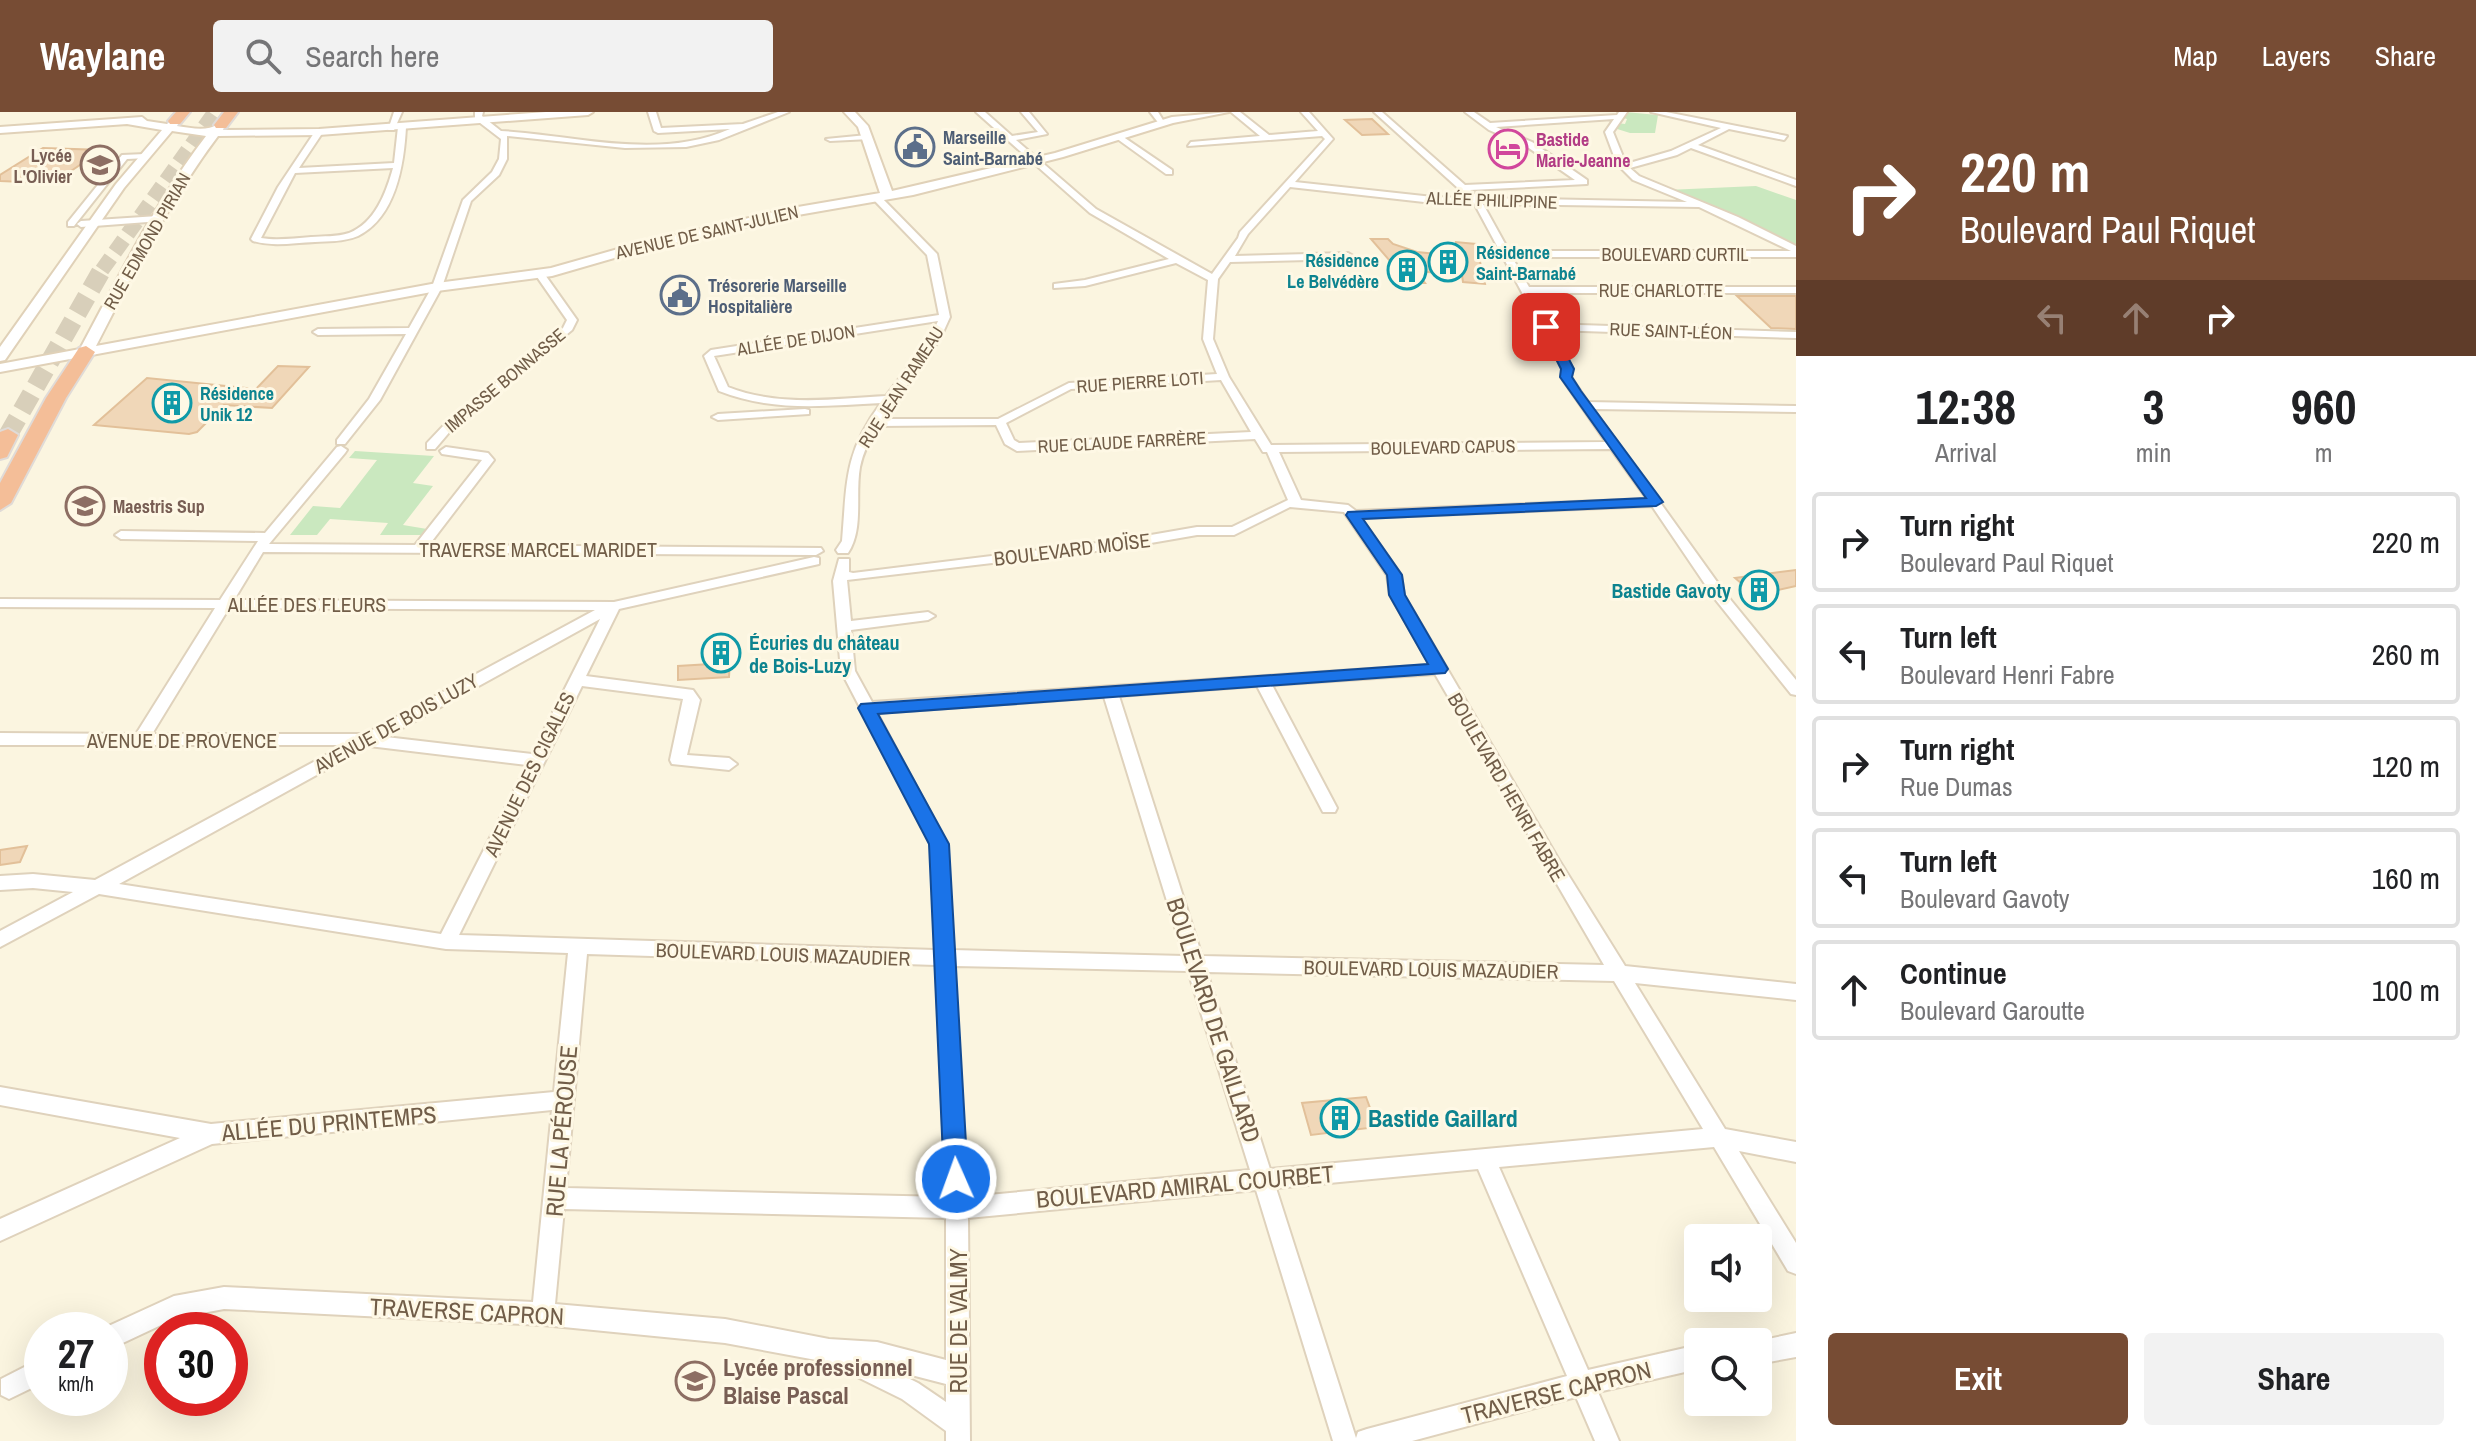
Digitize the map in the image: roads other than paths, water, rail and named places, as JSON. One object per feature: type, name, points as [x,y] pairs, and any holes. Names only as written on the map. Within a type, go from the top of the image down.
[{"type":"highway","points":[[218,129],[231,112]]},
{"type":"highway","points":[[0,503],[56,398],[89,347]]},
{"type":"street","points":[[319,132],[294,169],[256,239],[295,241],[356,234],[387,197],[399,164],[398,112]]},
{"type":"street","points":[[0,130],[127,121],[175,121],[244,133],[319,132],[397,128],[481,116],[588,112]]},
{"type":"street","points":[[652,112],[658,131],[744,126]]},
{"type":"street","points":[[501,133],[654,147],[707,143],[785,112]]},
{"type":"street","points":[[849,112],[863,126],[882,196]]},
{"type":"street","points":[[980,112],[1093,211],[1213,279]]},
{"type":"street","points":[[1011,138],[1043,134],[1025,112]]},
{"type":"street","points":[[1154,112],[1163,123]]},
{"type":"street","name":"AVENUE DE SAINT-JULIEN","points":[[0,357],[89,347],[437,287],[540,274],[792,212],[882,196],[1037,160],[1163,123],[1224,112]]},
{"type":"street","points":[[1235,112],[1266,137]]},
{"type":"street","points":[[1305,112],[1329,139],[1243,234],[1213,279],[1208,339],[1224,377],[1267,449],[1271,449],[1296,503],[1348,509],[1353,515],[1656,502]]},
{"type":"street","points":[[1378,112],[1477,201],[1527,290],[1568,369],[1566,377],[1584,405],[1720,596],[1796,690]]},
{"type":"street","points":[[1462,188],[1584,182],[1529,144],[1488,126],[1469,112]]},
{"type":"street","points":[[1655,112],[1784,138]]},
{"type":"street","points":[[1488,126],[1620,115]]},
{"type":"street","points":[[1620,115],[1609,132],[1624,167],[1636,178],[1735,219],[1796,252]]},
{"type":"street","points":[[141,739],[265,542],[374,400],[437,287],[467,200],[496,173],[503,159],[505,138],[481,116]]},
{"type":"street","points":[[0,357],[95,223],[175,121]]},
{"type":"street","points":[[1624,167],[1674,153],[1728,127]]},
{"type":"street","name":"RUE EDMOND PIRIAN","points":[[89,347],[118,287],[158,219],[218,129]]},
{"type":"street","points":[[1191,144],[1325,133]]},
{"type":"street","points":[[1119,136],[1169,172]]},
{"type":"street","points":[[830,139],[867,137]]},
{"type":"street","points":[[1691,145],[1793,190]]},
{"type":"street","points":[[145,156],[125,157],[71,224],[158,219]]},
{"type":"street","points":[[294,169],[399,164]]},
{"type":"street","name":"ALLÉE PHILIPPINE","points":[[1289,184],[1433,200],[1697,205]]},
{"type":"street","name":"RUE JEAN RAMEAU","points":[[867,708],[848,671],[840,581],[849,541],[854,467],[859,449],[874,423],[935,339],[945,317],[932,254],[882,196]]},
{"type":"street","name":"BOULEVARD CURTIL","points":[[1507,254],[1796,252]]},
{"type":"street","points":[[1229,259],[1348,256]]},
{"type":"street","points":[[1057,286],[1085,283],[1177,260]]},
{"type":"street","name":"IMPASSE BONNASSE","points":[[431,446],[448,427],[567,330],[572,320],[540,274]]},
{"type":"street","name":"RUE CHARLOTTE","points":[[1527,290],[1796,290]]},
{"type":"street","name":"ALLÉE DE DIJON","points":[[886,404],[789,402],[740,396],[723,389],[709,356],[711,353],[945,317]]},
{"type":"street","name":"RUE SAINT-LÉON","points":[[1546,327],[1796,335]]},
{"type":"street","points":[[318,332],[412,331]]},
{"type":"street","name":"AVENUE DE SAINT-JULIEN","points":[[8,366],[89,347]]},
{"type":"street","points":[[0,374],[8,366]]},
{"type":"street","name":"RUE PIERRE LOTI","points":[[874,423],[1000,422],[1069,386],[1224,377]]},
{"type":"street","points":[[718,417],[886,404]]},
{"type":"street","points":[[1584,405],[1796,409]]},
{"type":"street","name":"RUE CLAUDE FARRÈRE","points":[[1000,422],[1009,442],[1017,447],[1259,435]]},
{"type":"street","name":"BOULEVARD CAPUS","points":[[1271,449],[1615,445]]},
{"type":"street","points":[[419,549],[488,460],[484,456],[446,451]]},
{"type":"street","name":"BOULEVARD MOÏSE","points":[[843,563],[853,577],[1090,548],[1197,531],[1234,531],[1287,504],[1296,503]]},
{"type":"street","name":"BOULEVARD HENRI FABRE","points":[[1353,515],[1394,575],[1397,595],[1618,973],[1796,1263]]},
{"type":"street","name":"TRAVERSE MARCEL MARIDET","points":[[121,535],[419,549],[815,556]]},
{"type":"street","points":[[829,547],[843,563],[828,567],[815,556],[829,547]]},
{"type":"street","name":"AVENUE DE BOIS LUZY","points":[[0,940],[614,606],[815,556]]},
{"type":"street","name":"ALLÉE DES FLEURS","points":[[0,603],[614,606]]},
{"type":"street","name":"AVENUE DES CIGALES","points":[[446,942],[535,760],[583,680],[614,606]]},
{"type":"street","points":[[844,626],[928,616]]},
{"type":"street","points":[[867,708],[1439,669]]},
{"type":"street","points":[[583,680],[688,694],[692,700],[678,760],[729,764]]},
{"type":"street","points":[[1262,681],[1329,808]]},
{"type":"street","name":"BOULEVARD DE GAILLARD","points":[[1110,692],[1345,1441]]},
{"type":"street","name":"RUE DE VALMY","points":[[867,708],[939,844],[957,1208],[958,1433]]},
{"type":"street","name":"AVENUE DE PROVENCE","points":[[0,739],[365,740],[535,760]]},
{"type":"street","name":"BOULEVARD LOUIS MAZAUDIER","points":[[0,883],[33,881],[97,887],[446,942],[947,958],[1618,973],[1796,992]]},
{"type":"street","name":"RUE LA PÉROUSE","points":[[543,1314],[578,948]]},
{"type":"street","name":"ALLÉE DU PRINTEMPS","points":[[0,1096],[211,1134],[564,1100]]},
{"type":"street","points":[[0,1230],[211,1134]]},
{"type":"street","name":"BOULEVARD AMIRAL COURBET","points":[[556,1198],[957,1208],[1718,1137],[1796,1152]]},
{"type":"street","points":[[1484,1158],[1607,1441]]},
{"type":"street","name":"TRAVERSE CAPRON","points":[[128,1329],[174,1307],[224,1298],[543,1314],[725,1331],[829,1351],[877,1354],[958,1375]]},
{"type":"street","points":[[1772,1349],[1796,1345]]},
{"type":"street","name":"TRAVERSE CAPRON","points":[[829,1351],[910,1391],[958,1433]]},
{"type":"street","name":"TRAVERSE CAPRON","points":[[1367,1441],[1584,1383],[1684,1360]]},
{"type":"street","points":[[9,1387],[24,1379]]},
{"type":"tunnel","points":[[102,270],[215,112]]},
{"type":"tunnel","points":[[8,435],[103,268]]},
{"type":"place","name":"Marseille Saint-Barnabé","points":[[915,147]]},
{"type":"place","name":"Bastide Marie-Jeanne","points":[[1508,149]]},
{"type":"place","name":"Lycée L'Olivier","points":[[100,165]]},
{"type":"place","name":"Résidence Saint-Barnabé","points":[[1448,262]]},
{"type":"place","name":"Résidence Le Belvédère","points":[[1407,270]]},
{"type":"place","name":"Trésorerie Marseille Hospitalière","points":[[680,295]]},
{"type":"place","name":"Résidence Unik 12","points":[[172,403]]},
{"type":"place","name":"Maestris Sup","points":[[85,506]]},
{"type":"place","name":"Bastide Gavoty","points":[[1759,590]]},
{"type":"place","name":"Écuries du château de Bois-Luzy","points":[[721,653]]},
{"type":"place","name":"Bastide Gaillard","points":[[1340,1118]]},
{"type":"place","name":"Lycée professionnel Blaise Pascal","points":[[695,1381]]}]
